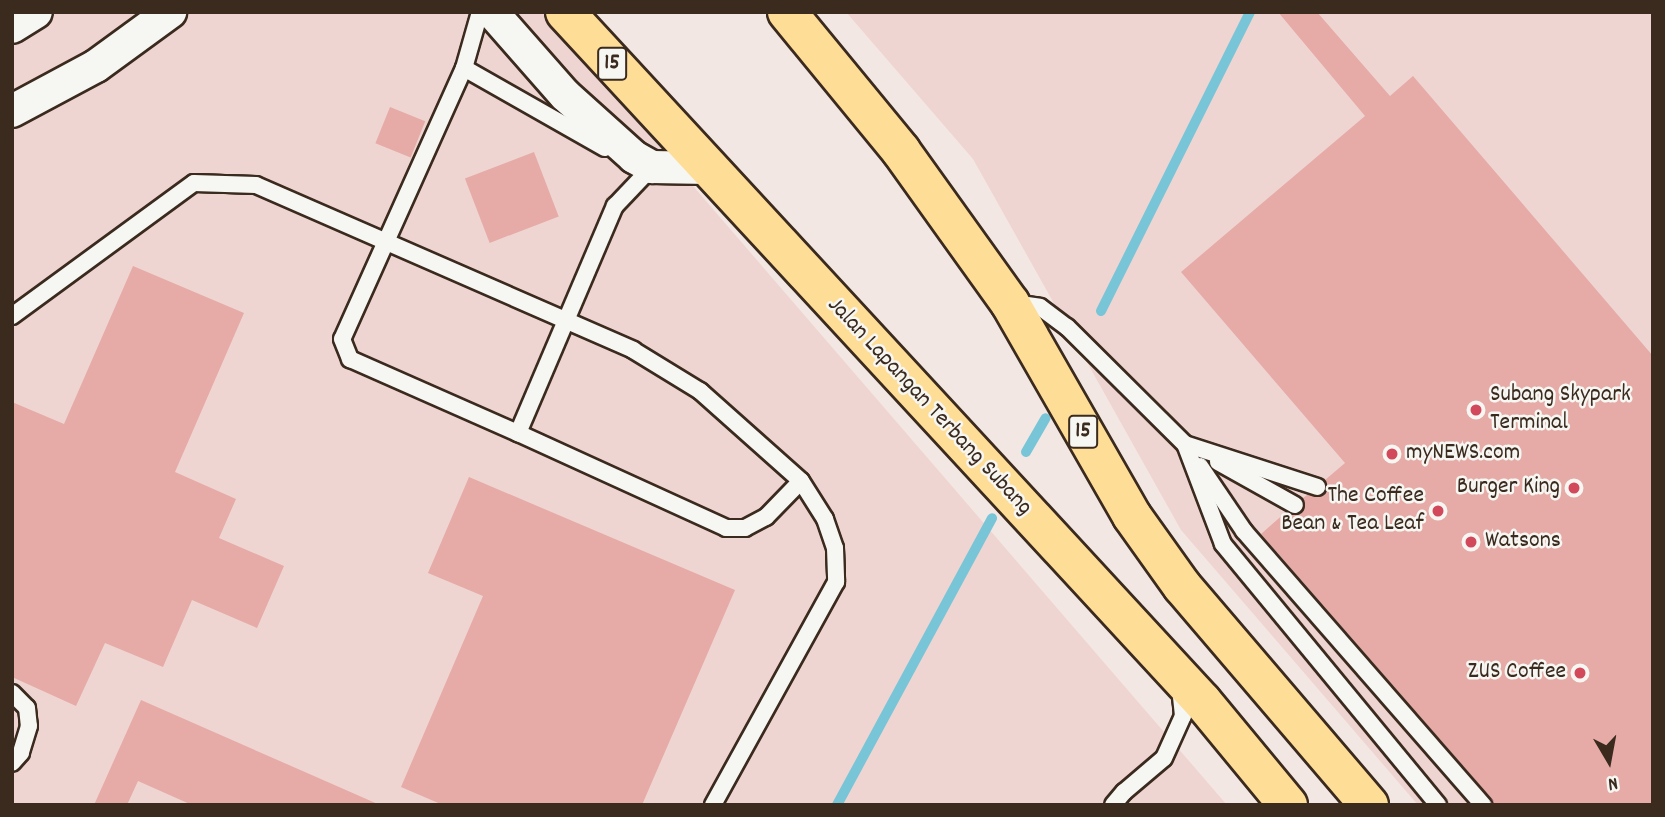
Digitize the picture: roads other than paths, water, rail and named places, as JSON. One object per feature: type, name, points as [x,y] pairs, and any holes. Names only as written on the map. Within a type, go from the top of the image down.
[{"type":"main road","name":"Jalan Lapangan Terbang Subang","points":[[565,12],[1178,676],[1288,805]]},
{"type":"main road","name":"15","points":[[787,12],[901,151],[1010,303],[1132,516],[1182,586],[1369,805]]},
{"type":"street","points":[[12,27],[36,12]]},
{"type":"street","points":[[492,12],[565,95],[647,173],[708,168]]},
{"type":"street","points":[[16,100],[96,66],[166,13]]},
{"type":"lane","points":[[480,12],[464,68],[342,338],[350,359],[726,528],[744,527],[766,517],[801,481]]},
{"type":"lane","points":[[464,68],[596,141],[647,173],[615,206],[518,433]]},
{"type":"lane","points":[[12,316],[194,183],[256,185],[633,350],[700,391],[801,481],[825,519],[835,548],[836,582],[713,805]]},
{"type":"lane","points":[[1010,303],[1040,307],[1067,327],[1185,443],[1244,531],[1483,805]]},
{"type":"lane","points":[[1185,443],[1317,487]]},
{"type":"lane","points":[[1185,443],[1295,505]]},
{"type":"lane","points":[[1185,443],[1223,544],[1438,805]]},
{"type":"lane","points":[[1113,805],[1124,792],[1164,758],[1183,716],[1178,676]]},
{"type":"lane","points":[[12,693],[27,708],[29,726],[20,753],[12,763]]},
{"type":"waterway","points":[[1101,311],[1250,12]]},
{"type":"waterway","points":[[1026,452],[1046,418]]},
{"type":"waterway","points":[[837,805],[992,518]]},
{"type":"place","name":"Subang Skypark Terminal","points":[[1476,410]]},
{"type":"place","name":"myNEWS.com","points":[[1392,454]]},
{"type":"place","name":"Burger King","points":[[1574,488]]},
{"type":"place","name":"The Coffee Bean & Tea Leaf","points":[[1438,511]]},
{"type":"place","name":"Watsons","points":[[1471,542]]},
{"type":"place","name":"ZUS Coffee","points":[[1580,673]]}]
